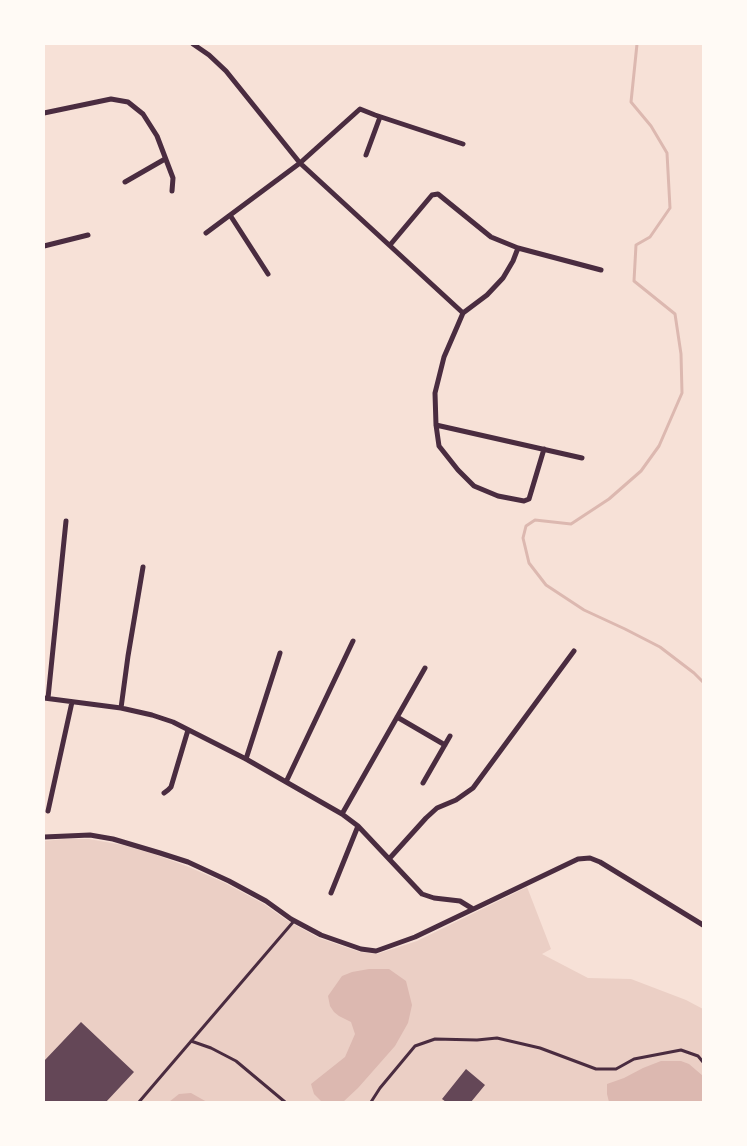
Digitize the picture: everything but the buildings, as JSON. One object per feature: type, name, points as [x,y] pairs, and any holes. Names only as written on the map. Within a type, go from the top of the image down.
[{"type":"street","points":[[193,44],[209,55],[226,71],[300,162],[463,313]]},
{"type":"street","points":[[44,113],[111,99],[128,102],[143,114],[156,136],[173,178],[172,191]]},
{"type":"street","points":[[206,233],[300,162],[360,109],[463,144]]},
{"type":"street","points":[[366,155],[380,117]]},
{"type":"street","points":[[125,182],[165,159]]},
{"type":"street","points":[[390,245],[432,195],[438,194],[491,236],[518,248],[601,270]]},
{"type":"street","points":[[230,215],[268,274]]},
{"type":"street","points":[[44,246],[88,235]]},
{"type":"street","points":[[518,248],[513,261],[502,278],[487,295],[463,313],[444,357],[435,393],[436,425],[439,446],[458,470],[474,486],[498,496],[524,501],[529,499],[544,450]]},
{"type":"street","points":[[436,425],[582,458]]},
{"type":"street","points":[[66,521],[46,698],[121,708],[152,715],[173,722],[246,758],[342,814],[358,826],[422,894],[434,898],[460,901],[473,909]]},
{"type":"street","points":[[121,708],[143,567]]},
{"type":"street","points":[[286,782],[353,641]]},
{"type":"street","points":[[389,859],[437,808],[456,800],[473,788],[574,652]]},
{"type":"street","points":[[246,758],[280,653]]},
{"type":"street","points":[[342,814],[425,668]]},
{"type":"street","points":[[48,811],[72,702]]},
{"type":"street","points":[[397,717],[445,745]]},
{"type":"street","points":[[164,793],[171,787],[188,730]]},
{"type":"street","points":[[423,782],[450,736]]},
{"type":"street","points":[[331,893],[358,826]]},
{"type":"street","points":[[44,837],[90,835],[128,843],[188,862],[266,901],[294,921],[321,935],[361,949],[376,951],[415,937],[578,859],[590,858],[600,862],[703,925]]},
{"type":"lane","points":[[139,1102],[294,921]]},
{"type":"lane","points":[[371,1102],[380,1088],[415,1046],[435,1039],[477,1040],[497,1038],[540,1048],[596,1069],[616,1069],[634,1058],[681,1050],[698,1056],[703,1062]]},
{"type":"lane","points":[[191,1041],[211,1048],[236,1061],[285,1102]]},
{"type":"shaded area","points":[[89,839],[123,845],[154,854],[225,883],[264,904],[288,921],[319,938],[360,952],[377,954],[417,941],[527,887],[551,949],[542,954],[588,978],[631,979],[686,1000],[703,1009],[703,1102],[44,1102],[44,841]]},
{"type":"shaded area","points":[[369,969],[389,969],[406,981],[412,1005],[408,1023],[395,1046],[343,1102],[322,1102],[314,1094],[311,1084],[345,1057],[355,1034],[351,1022],[334,1012],[330,1006],[328,996],[342,976]]},
{"type":"shaded area","points":[[661,1061],[681,1061],[689,1064],[703,1076],[703,1102],[609,1102],[607,1084]]},
{"type":"shaded area","points":[[191,1093],[207,1102],[169,1102],[179,1094]]},
{"type":"waterway","points":[[637,44],[631,102],[651,126],[667,153],[670,208],[650,237],[636,245],[634,281],[675,314],[681,354],[682,393],[659,446],[641,471],[609,499],[571,524],[535,520],[526,526],[523,538],[529,563],[546,585],[584,610],[660,647],[703,682]]}]
